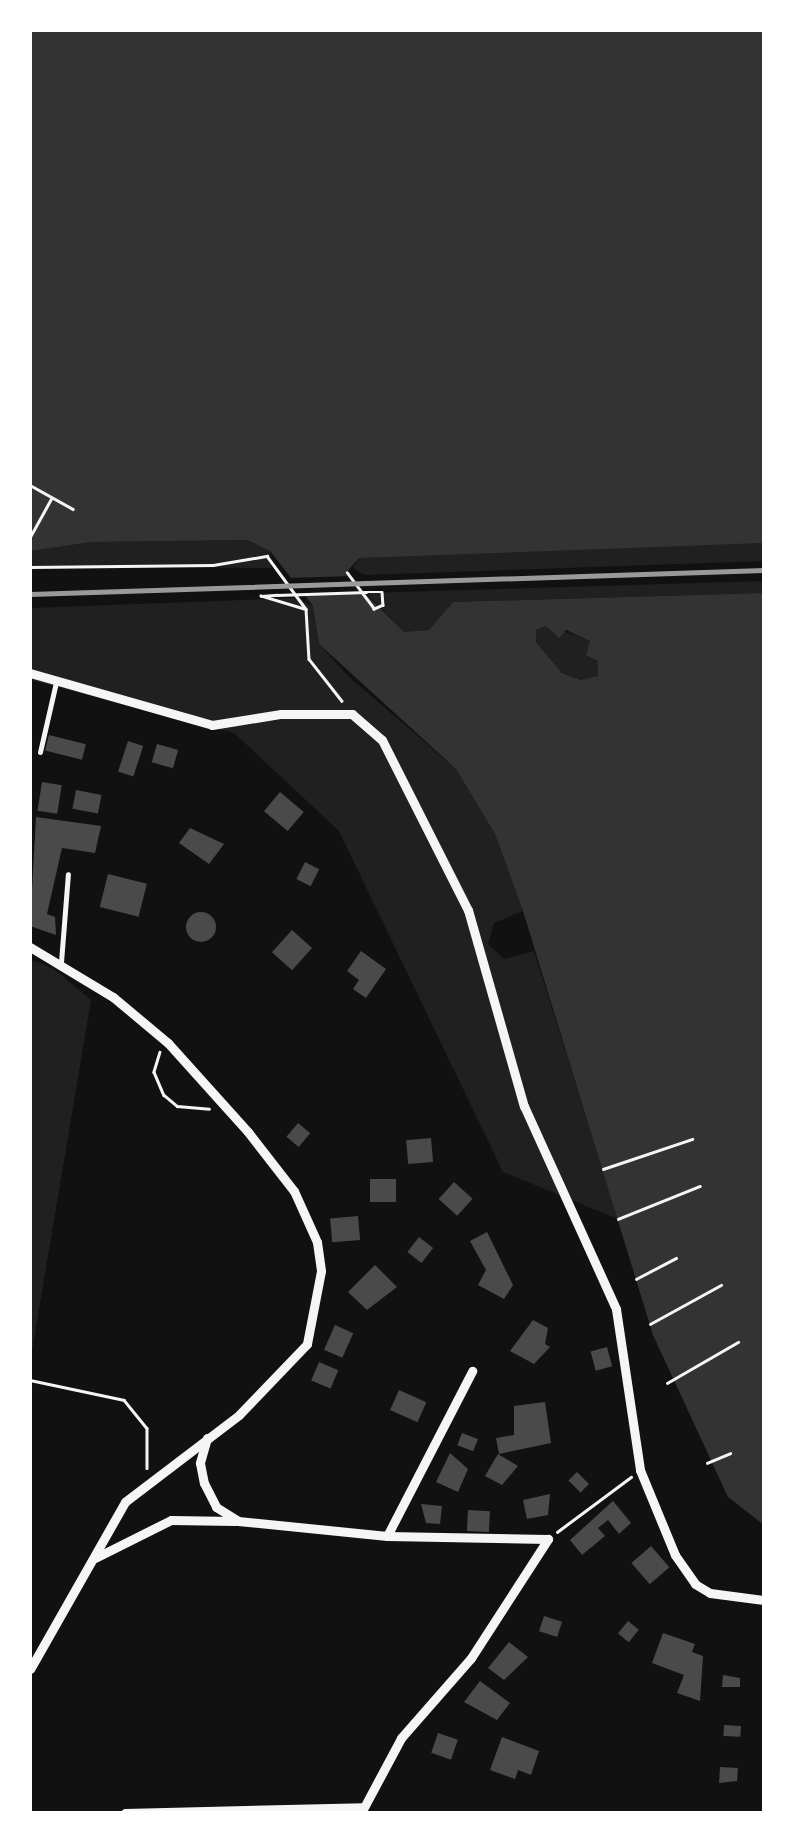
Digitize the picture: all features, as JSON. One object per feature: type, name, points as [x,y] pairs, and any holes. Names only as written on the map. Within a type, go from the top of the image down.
[{"type":"street","points":[[30,672],[212,725],[280,714],[352,714],[402,770],[468,910],[524,1106],[616,1308],[640,1470],[694,1584],[726,1599],[764,1600]]},
{"type":"street","points":[[30,947],[61,962],[168,1043],[223,1104],[294,1191],[317,1242],[321,1272],[307,1344],[270,1386],[125,1502],[30,1669]]},
{"type":"street","points":[[387,1536],[472,1371]]},
{"type":"street","points":[[207,1438],[200,1463],[204,1483],[216,1507],[238,1521]]},
{"type":"street","points":[[91,1560],[171,1520],[238,1521],[387,1536],[548,1539]]},
{"type":"street","points":[[125,1813],[362,1810],[400,1738],[471,1658],[548,1539]]},
{"type":"lane","points":[[40,752],[56,682]]},
{"type":"lane","points":[[61,962],[68,874]]},
{"type":"path","points":[[30,485],[73,509]]},
{"type":"path","points":[[30,537],[52,497]]},
{"type":"path","points":[[30,566],[213,565],[267,556],[306,609],[309,659],[352,714]]},
{"type":"path","points":[[306,609],[261,598],[276,595],[366,592],[382,592],[383,605],[374,610],[347,572]]},
{"type":"path","points":[[168,1043],[154,1060],[164,1095],[177,1106],[214,1110],[223,1104]]},
{"type":"path","points":[[602,1169],[692,1138]]},
{"type":"path","points":[[618,1219],[700,1186]]},
{"type":"path","points":[[636,1280],[676,1258]]},
{"type":"path","points":[[650,1324],[721,1285]]},
{"type":"path","points":[[668,1383],[738,1342]]},
{"type":"path","points":[[30,1380],[124,1400],[147,1428],[146,1473]]},
{"type":"path","points":[[707,1463],[730,1452]]},
{"type":"path","points":[[548,1539],[640,1470]]},
{"type":"shaded area","points":[[30,30],[764,30],[764,543],[359,558],[345,574],[404,632],[429,630],[453,602],[764,593],[764,1525],[728,1497],[653,1335],[523,911],[495,834],[456,769],[319,644],[313,606],[270,551],[247,540],[92,542],[30,551]],"holes":[[[546,626],[559,638],[566,630],[590,641],[586,655],[598,661],[598,676],[581,680],[562,673],[536,642],[536,630]]]},
{"type":"shaded area","points":[[247,540],[270,551],[271,568],[30,566],[30,551],[92,542]]},
{"type":"shaded area","points":[[764,543],[764,561],[365,575],[353,568],[359,558],[469,551]]},
{"type":"shaded area","points":[[764,581],[764,593],[453,602],[429,630],[404,632],[366,593]]},
{"type":"shaded area","points":[[293,598],[313,606],[319,644],[348,676],[456,769],[495,834],[523,911],[494,923],[488,944],[504,959],[534,951],[618,1219],[503,1172],[339,831],[234,733],[30,680],[30,608]]},
{"type":"shaded area","points":[[546,626],[590,640],[601,665],[598,676],[582,680],[562,673],[536,642],[536,630]]},
{"type":"shaded area","points":[[30,959],[54,969],[91,1000],[30,1363]]},
{"type":"pier","points":[[353,576],[366,593],[299,596],[285,578]]},
{"type":"building","points":[[49,735],[86,744],[82,760],[45,751]]},
{"type":"building","points":[[128,741],[143,746],[133,776],[118,771]]},
{"type":"building","points":[[157,744],[178,750],[173,768],[152,762]]},
{"type":"building","points":[[42,782],[62,785],[57,814],[37,811]]},
{"type":"building","points":[[76,790],[102,795],[98,814],[72,809]]},
{"type":"building","points":[[280,792],[304,812],[288,831],[264,811]]},
{"type":"building","points":[[36,817],[101,826],[95,853],[62,848],[47,914],[55,917],[56,935],[30,926]]},
{"type":"building","points":[[190,828],[224,844],[209,864],[179,843]]},
{"type":"building","points":[[305,862],[319,869],[311,886],[296,879]]},
{"type":"building","points":[[108,874],[147,884],[139,917],[100,907]]},
{"type":"building","points":[[201,912],[212,916],[216,927],[212,938],[201,942],[190,938],[186,927],[190,916]]},
{"type":"building","points":[[292,930],[312,948],[292,970],[272,952]]},
{"type":"building","points":[[361,951],[386,969],[366,998],[353,989],[359,980],[347,971]]},
{"type":"building","points":[[298,1123],[310,1133],[299,1147],[286,1137]]},
{"type":"building","points":[[431,1138],[433,1162],[408,1164],[406,1140]]},
{"type":"building","points":[[370,1179],[396,1179],[396,1202],[370,1202]]},
{"type":"building","points":[[454,1182],[473,1199],[457,1216],[439,1199]]},
{"type":"building","points":[[358,1216],[360,1240],[332,1242],[330,1218]]},
{"type":"building","points":[[487,1232],[513,1285],[504,1299],[478,1285],[486,1270],[470,1241]]},
{"type":"building","points":[[419,1237],[433,1248],[421,1263],[407,1252]]},
{"type":"building","points":[[375,1265],[397,1287],[367,1310],[348,1292]]},
{"type":"building","points":[[533,1320],[548,1328],[545,1344],[550,1347],[534,1364],[510,1351]]},
{"type":"building","points":[[335,1325],[353,1333],[342,1358],[324,1350]]},
{"type":"building","points":[[607,1347],[612,1366],[596,1371],[591,1351]]},
{"type":"building","points":[[319,1362],[338,1370],[331,1389],[311,1380]]},
{"type":"building","points":[[399,1390],[426,1402],[417,1422],[390,1410]]},
{"type":"building","points":[[545,1402],[551,1443],[499,1454],[496,1438],[514,1435],[514,1406]]},
{"type":"building","points":[[462,1433],[478,1439],[473,1451],[457,1445]]},
{"type":"building","points":[[450,1453],[468,1469],[458,1492],[436,1482]]},
{"type":"building","points":[[498,1454],[518,1466],[502,1485],[485,1476]]},
{"type":"building","points":[[577,1472],[589,1484],[581,1493],[569,1480]]},
{"type":"building","points":[[550,1494],[548,1515],[527,1519],[523,1500]]},
{"type":"building","points":[[613,1501],[631,1523],[619,1534],[608,1520],[598,1528],[605,1536],[582,1555],[570,1540]]},
{"type":"building","points":[[421,1504],[442,1506],[440,1524],[426,1523]]},
{"type":"building","points":[[468,1510],[490,1511],[489,1532],[467,1531]]},
{"type":"building","points":[[651,1546],[669,1567],[650,1584],[631,1563]]},
{"type":"building","points":[[544,1616],[562,1622],[557,1637],[539,1631]]},
{"type":"building","points":[[628,1621],[639,1630],[629,1642],[618,1633]]},
{"type":"building","points":[[663,1633],[695,1644],[692,1652],[703,1656],[700,1701],[677,1693],[684,1675],[652,1663]]},
{"type":"building","points":[[509,1642],[528,1657],[504,1680],[488,1668]]},
{"type":"building","points":[[723,1675],[740,1678],[740,1687],[722,1687]]},
{"type":"building","points":[[480,1681],[510,1703],[497,1720],[464,1702]]},
{"type":"building","points":[[724,1725],[741,1726],[740,1737],[723,1736]]},
{"type":"building","points":[[438,1733],[458,1740],[451,1760],[431,1753]]},
{"type":"building","points":[[502,1737],[539,1751],[531,1775],[518,1770],[515,1779],[490,1770]]},
{"type":"building","points":[[720,1767],[738,1768],[737,1781],[719,1783]]},
{"type":"railway","points":[[30,594],[764,570]]}]
